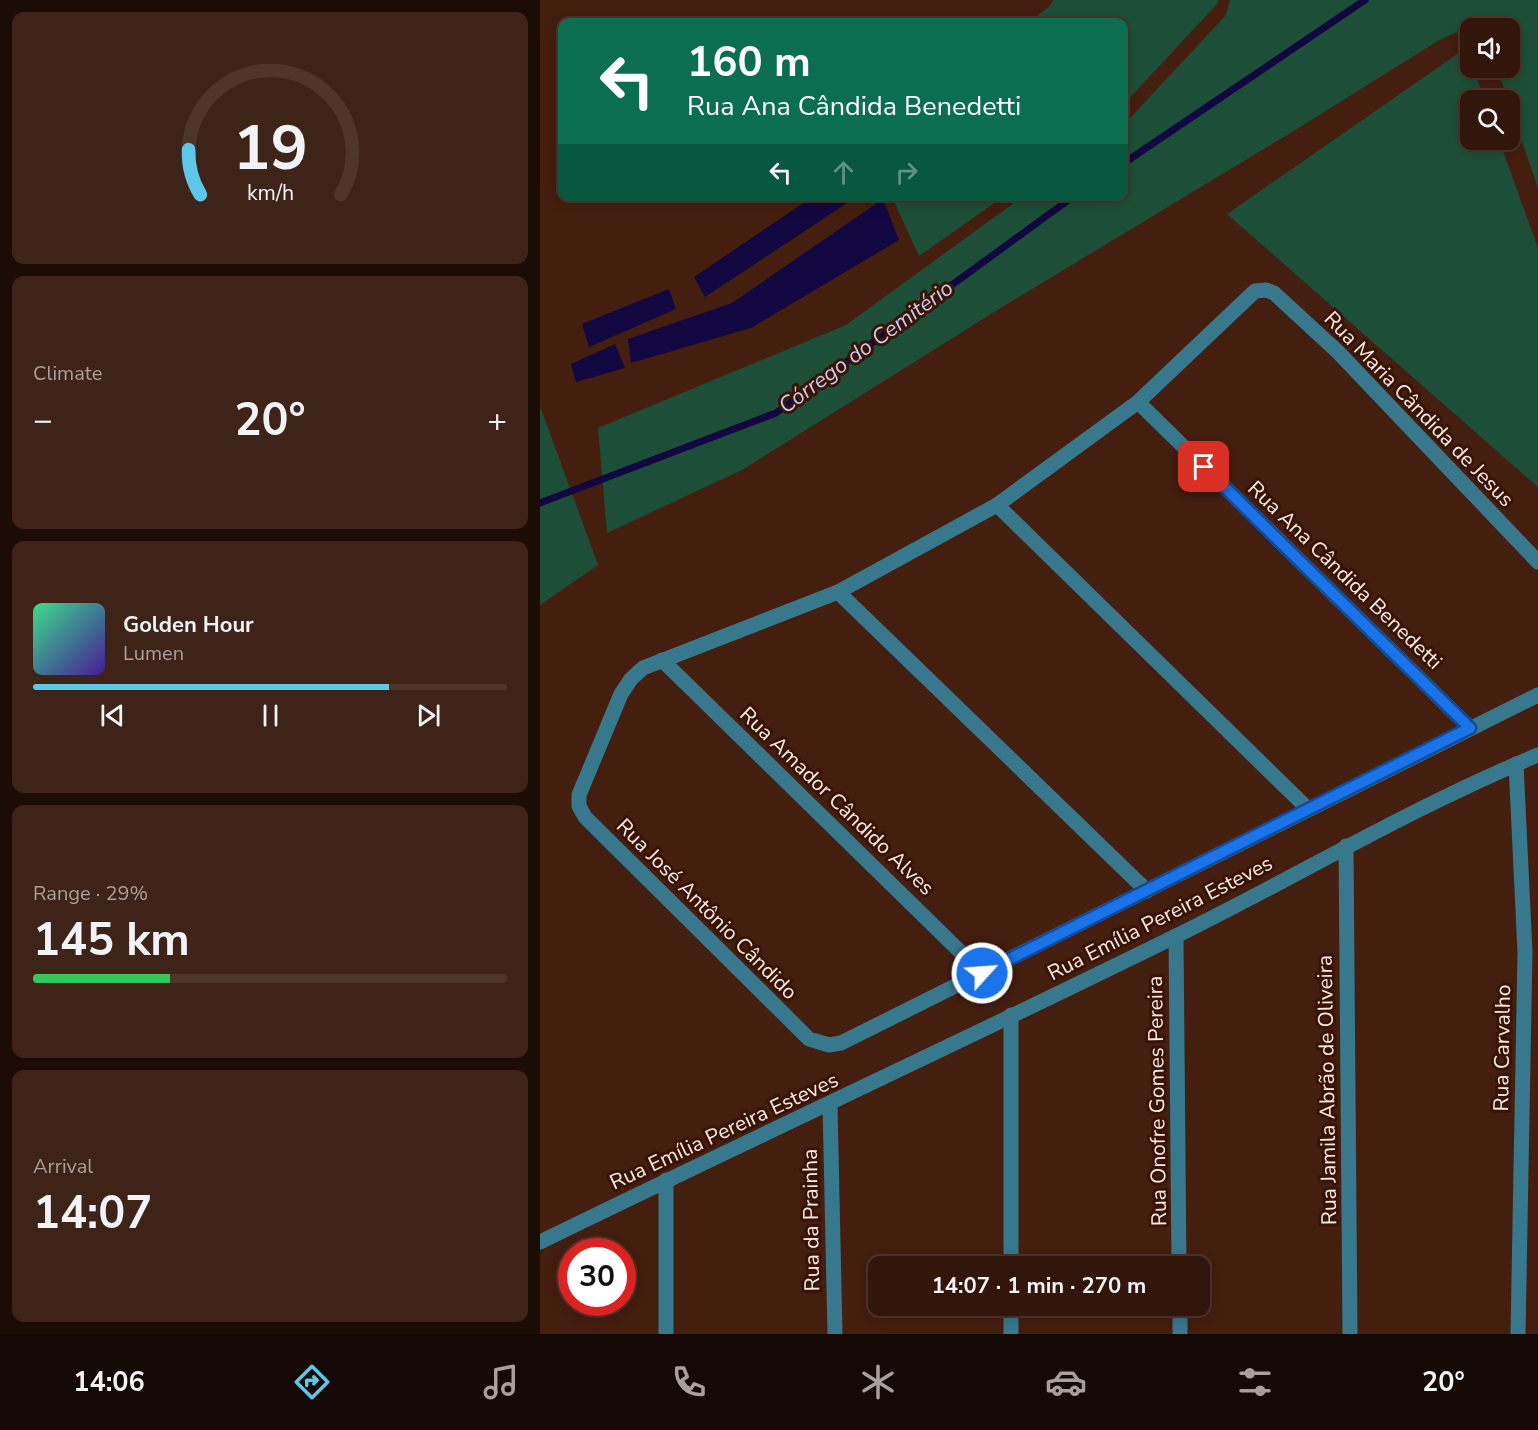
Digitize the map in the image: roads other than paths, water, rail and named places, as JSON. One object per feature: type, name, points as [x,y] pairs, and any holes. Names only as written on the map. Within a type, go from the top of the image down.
[{"type":"street","name":"Rua Maria Cândida de Jesus","points":[[1138,402],[1255,291],[1266,290],[1274,293],[1338,352],[1538,562]]},
{"type":"street","points":[[662,660],[838,592],[997,505],[1138,402]]},
{"type":"street","name":"Rua Ana Cândida Benedetti","points":[[1138,402],[1470,728]]},
{"type":"street","points":[[997,505],[1308,809]]},
{"type":"street","points":[[838,592],[1147,891]]},
{"type":"street","name":"Rua José Antônio Cândido","points":[[662,660],[643,668],[621,694],[579,795],[579,806],[585,817],[809,1039],[829,1045],[841,1043],[982,973]]},
{"type":"street","name":"Rua Amador Cândido Alves","points":[[662,660],[982,973]]},
{"type":"street","points":[[982,973],[1538,695]]},
{"type":"street","name":"Rua Emília Pereira Esteves","points":[[540,1242],[666,1180],[830,1105],[1176,936],[1346,846],[1538,755]]},
{"type":"street","name":"Rua Carvalho","points":[[1516,764],[1531,952],[1518,1334]]},
{"type":"street","name":"Rua Jamila Abrão de Oliveira","points":[[1346,846],[1350,1334]]},
{"type":"street","name":"Rua Onofre Gomes Pereira","points":[[1176,936],[1179,1256]]},
{"type":"street","points":[[1011,1015],[1011,1256]]},
{"type":"street","name":"Rua da Prainha","points":[[830,1105],[835,1334]]},
{"type":"street","points":[[666,1180],[666,1334]]},
{"type":"street","points":[[1011,1316],[1011,1334]]},
{"type":"street","points":[[1180,1316],[1180,1334]]},
{"type":"waterway","name":"Córrego do Cemitério","points":[[1128,160],[1365,0]]},
{"type":"waterway","name":"Córrego do Cemitério","points":[[540,503],[776,413],[1067,201]]}]
